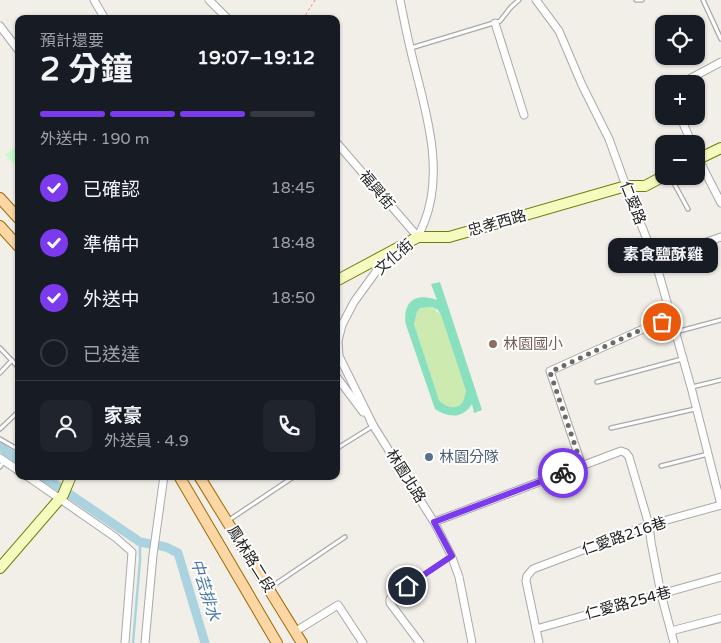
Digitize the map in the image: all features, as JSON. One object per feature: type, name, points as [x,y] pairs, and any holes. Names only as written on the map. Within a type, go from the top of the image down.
[{"type":"main road","points":[[0,198],[15,215]]},
{"type":"main road","points":[[0,226],[15,243]]},
{"type":"main road","name":"鳳林路二段","points":[[181,480],[277,643]]},
{"type":"main road","name":"鳳林路二段","points":[[201,480],[302,643]]},
{"type":"street","points":[[94,0],[103,15]]},
{"type":"street","points":[[209,0],[224,15]]},
{"type":"street","name":"文化街","points":[[340,332],[342,324],[354,302],[374,273],[418,237],[432,197],[434,172],[425,110],[400,0]]},
{"type":"street","name":"仁愛路","points":[[536,0],[559,32],[582,85],[609,139],[656,260],[721,505]]},
{"type":"street","points":[[495,23],[524,114]]},
{"type":"street","points":[[0,26],[15,47]]},
{"type":"street","points":[[697,75],[721,62]]},
{"type":"street","name":"福興街","points":[[340,147],[418,237]]},
{"type":"street","points":[[705,155],[721,148]]},
{"type":"street","points":[[705,173],[721,203]]},
{"type":"street","name":"忠孝西路","points":[[340,280],[418,237],[449,237],[626,186],[645,186],[655,181]]},
{"type":"street","points":[[656,260],[721,237]]},
{"type":"street","points":[[582,466],[550,372],[652,325],[672,319]]},
{"type":"street","name":"文化街","points":[[340,358],[373,425]]},
{"type":"street","name":"林園北路","points":[[340,381],[373,425],[434,522],[452,556],[458,577],[470,643]]},
{"type":"street","points":[[434,522],[621,451],[626,453],[629,457],[649,525],[650,542],[674,643]]},
{"type":"street","points":[[2,462],[15,469]]},
{"type":"street","points":[[42,480],[65,486],[132,552],[125,643]]},
{"type":"street","points":[[145,643],[154,546],[163,480]]},
{"type":"street","points":[[0,568],[65,486]]},
{"type":"street","name":"仁愛路216巷","points":[[536,628],[527,590],[526,576],[533,569],[649,525],[721,505]]},
{"type":"street","name":"仁愛路254巷","points":[[536,628],[721,578]]},
{"type":"street","points":[[390,599],[390,603],[420,643]]},
{"type":"street","points":[[296,631],[338,605],[363,643]]},
{"type":"street","points":[[671,631],[721,618]]},
{"type":"street","points":[[536,628],[539,643]]},
{"type":"lane","points":[[410,48],[500,21],[519,0]]},
{"type":"lane","points":[[636,0],[642,0]]},
{"type":"lane","points":[[703,0],[721,39]]},
{"type":"lane","points":[[675,185],[688,209]]},
{"type":"lane","points":[[676,332],[721,320]]},
{"type":"lane","points":[[0,348],[15,363]]},
{"type":"lane","points":[[598,382],[683,359]]},
{"type":"lane","points":[[0,373],[12,360]]},
{"type":"lane","points":[[691,387],[721,380]]},
{"type":"lane","points":[[611,428],[696,408]]},
{"type":"lane","points":[[0,429],[15,414]]},
{"type":"lane","points":[[340,446],[373,425]]},
{"type":"lane","points":[[0,439],[15,448]]},
{"type":"lane","points":[[661,466],[708,454]]},
{"type":"lane","points":[[227,521],[289,480]]},
{"type":"lane","points":[[269,588],[345,537]]},
{"type":"lane","points":[[390,599],[452,556]]},
{"type":"path","points":[[305,15],[315,0]]},
{"type":"green space","points":[[15,147],[15,165],[5,155]]},
{"type":"green space","points":[[440,282],[482,410],[474,413],[472,404],[460,415],[455,416],[435,409],[406,325],[406,310],[412,300],[423,297],[437,300],[431,284]],"holes":[[[432,307],[438,310],[466,391],[462,403],[456,407],[447,406],[439,400],[414,324],[420,308]]]},
{"type":"green space","points":[[432,307],[441,315],[466,391],[462,403],[456,407],[447,406],[439,400],[414,324],[420,308]]},
{"type":"waterway","name":"中芸排水","points":[[0,447],[15,457]]},
{"type":"waterway","name":"中芸排水","points":[[49,480],[140,542],[166,547],[178,553],[205,643]]},
{"type":"waterway","points":[[133,643],[140,542]]},
{"type":"way so far","points":[[563,473],[582,466],[550,372],[555,368],[662,322]]},
{"type":"place","name":"素食鹽酥雞","points":[[662,322]]},
{"type":"place","name":"林園國小","points":[[493,344]]},
{"type":"place","name":"林園分隊","points":[[429,457]]},
{"type":"route","points":[[407,586],[452,556],[434,522],[563,473]]}]
